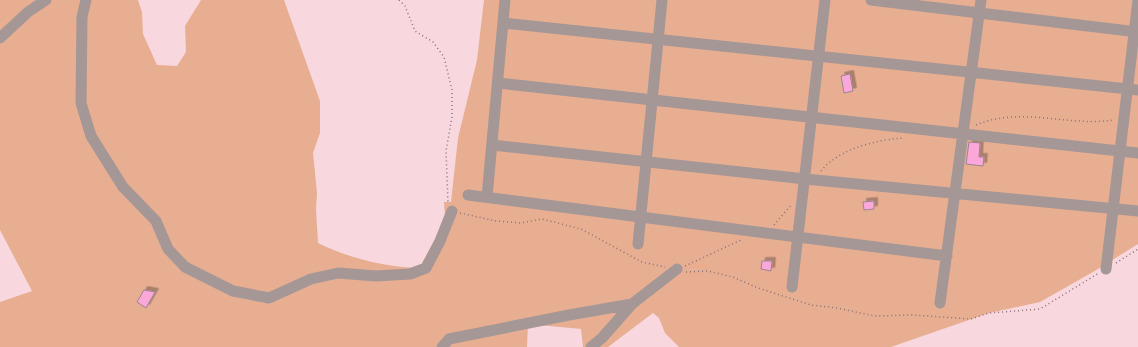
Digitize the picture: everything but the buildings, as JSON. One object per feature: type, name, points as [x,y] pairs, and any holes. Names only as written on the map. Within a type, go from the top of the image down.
[{"type":"street","points":[[0,38],[28,12],[46,0]]},
{"type":"street","points":[[86,0],[82,17],[81,103],[91,136],[123,187],[156,221],[168,249],[185,267],[233,291],[269,298],[311,279],[338,273],[376,276],[410,274],[426,268],[440,241],[452,211]]},
{"type":"street","points":[[487,198],[505,0]]},
{"type":"street","points":[[638,244],[662,0]]},
{"type":"street","points":[[792,287],[798,237],[809,180],[812,118],[825,0]]},
{"type":"street","points":[[872,0],[1136,32]]},
{"type":"street","points":[[940,303],[981,0]]},
{"type":"street","points":[[1106,269],[1124,118],[1133,90],[1138,0]]},
{"type":"street","points":[[503,23],[1133,90]]},
{"type":"street","points":[[498,83],[812,118],[963,132],[1138,153]]},
{"type":"street","points":[[492,145],[809,180],[1138,211]]},
{"type":"street","points":[[468,195],[947,256]]},
{"type":"street","points":[[591,347],[602,338],[632,304],[677,269]]},
{"type":"street","points":[[442,347],[449,339],[632,304]]},
{"type":"path","points":[[963,132],[986,121],[1023,116],[1098,123],[1124,118]]},
{"type":"path","points":[[809,180],[826,164],[842,154],[884,139],[906,138]]},
{"type":"path","points":[[759,232],[774,225],[793,202]]},
{"type":"path","points":[[677,269],[745,238]]},
{"type":"shaded area","points":[[0,0],[138,0],[142,12],[143,34],[157,65],[177,66],[186,52],[185,26],[201,0],[284,0],[320,101],[320,133],[313,153],[317,193],[316,209],[318,243],[367,261],[393,266],[419,268],[437,237],[445,217],[444,202],[451,202],[458,138],[477,60],[484,0],[1138,0],[1138,244],[1040,302],[989,313],[891,347],[679,347],[665,333],[659,318],[653,313],[608,347],[583,347],[581,329],[528,324],[527,347],[0,347],[0,302],[32,291],[0,230]]}]
